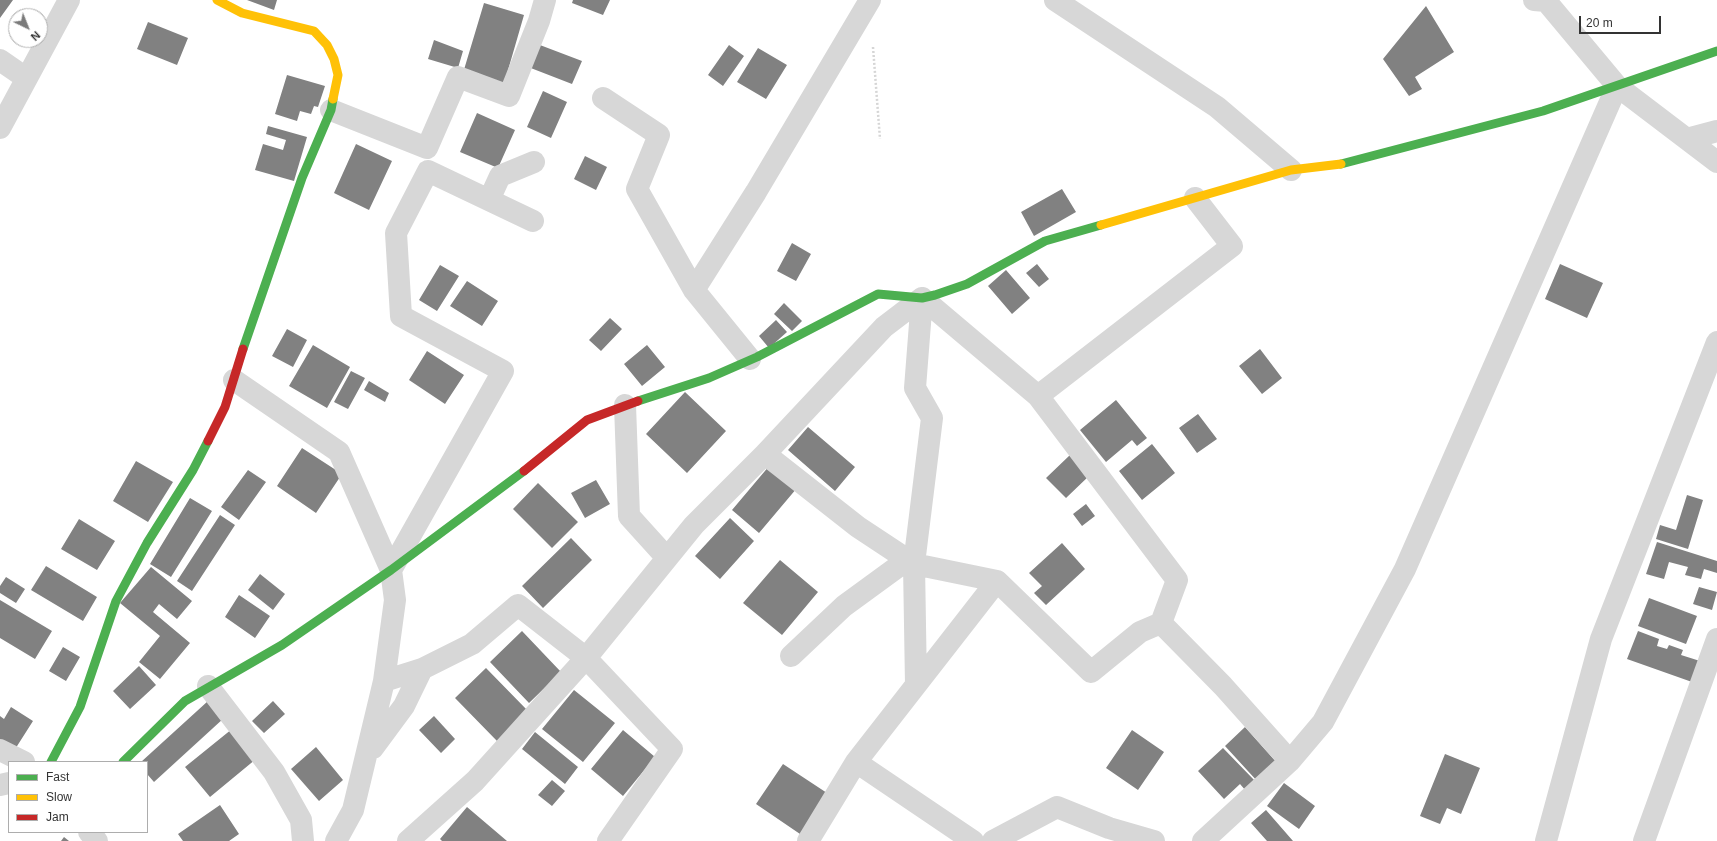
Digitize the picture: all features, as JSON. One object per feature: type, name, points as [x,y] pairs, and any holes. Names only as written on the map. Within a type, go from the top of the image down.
[{"type":"street","points":[[0,128],[69,0]]},
{"type":"street","points":[[52,761],[80,707],[116,601],[147,543],[193,470],[225,407],[302,178],[331,110],[338,75],[334,59],[327,44],[314,31],[242,13],[217,0]]},
{"type":"street","points":[[391,570],[503,371],[401,316],[396,233],[428,171],[427,148],[458,77],[509,96],[539,21],[545,0]]},
{"type":"street","points":[[694,290],[756,192],[870,0]]},
{"type":"street","points":[[1054,0],[1217,107],[1291,170]]},
{"type":"street","points":[[1534,0],[1546,1],[1617,86],[1717,162]]},
{"type":"street","points":[[408,841],[475,781],[586,658],[694,525],[764,454],[884,327],[922,298],[967,284],[1045,241],[1291,170],[1347,163],[1543,111],[1717,51]]},
{"type":"street","points":[[0,60],[26,78]]},
{"type":"street","points":[[1203,841],[1290,761],[1323,722],[1405,569],[1617,86]]},
{"type":"street","points":[[603,98],[660,135],[637,189],[694,290],[750,359]]},
{"type":"street","points":[[331,110],[427,148]]},
{"type":"street","points":[[1687,139],[1717,131]]},
{"type":"street","points":[[488,200],[500,176],[534,162]]},
{"type":"street","points":[[428,171],[533,221]]},
{"type":"street","points":[[1038,396],[1232,246],[1195,198]]},
{"type":"street","points":[[123,761],[185,701],[208,686],[246,667],[282,645],[391,570],[536,462],[587,420],[625,405],[709,378],[750,359],[878,294],[922,298],[1038,396],[1177,580],[1161,623],[1140,632],[1091,672],[996,581],[911,562],[858,527],[764,454]]},
{"type":"street","points":[[916,685],[911,562],[932,418],[915,388],[922,298]]},
{"type":"street","points":[[1546,841],[1601,639],[1717,342]]},
{"type":"street","points":[[234,380],[338,452],[391,570],[395,600],[384,681],[368,756],[353,810],[336,841]]},
{"type":"street","points":[[625,405],[629,516],[667,558]]},
{"type":"street","points":[[792,656],[844,606],[911,562]]},
{"type":"street","points":[[808,841],[815,832],[856,762],[996,581]]},
{"type":"street","points":[[384,681],[422,669],[472,644],[518,605],[586,658],[672,749],[608,841]]},
{"type":"street","points":[[1161,623],[1223,686],[1290,761]]},
{"type":"street","points":[[1644,841],[1717,639]]},
{"type":"street","points":[[368,756],[404,706],[422,669]]},
{"type":"street","points":[[208,686],[274,772],[302,820],[303,841]]},
{"type":"street","points":[[0,750],[22,761]]},
{"type":"street","points":[[856,762],[973,841]]},
{"type":"street","points":[[994,841],[1057,807],[1109,828],[1154,841]]},
{"type":"street","points":[[90,833],[97,841]]},
{"type":"path","points":[[872,39],[880,139]]},
{"type":"building","points":[[0,0],[13,0],[0,18]]},
{"type":"building","points":[[247,0],[277,0],[274,10]]},
{"type":"building","points":[[573,0],[610,0],[603,15],[572,3]]},
{"type":"building","points":[[484,3],[524,15],[504,84],[463,73]]},
{"type":"building","points":[[1426,6],[1454,52],[1415,77],[1422,89],[1409,96],[1383,59]]},
{"type":"building","points":[[148,22],[188,38],[177,65],[137,49]]},
{"type":"building","points":[[434,40],[463,51],[458,68],[428,59]]},
{"type":"building","points":[[532,42],[582,61],[572,84],[523,65]]},
{"type":"building","points":[[729,45],[744,56],[723,86],[708,75]]},
{"type":"building","points":[[758,48],[787,65],[766,99],[737,82]]},
{"type":"building","points":[[287,75],[325,86],[318,107],[314,106],[311,114],[300,111],[297,121],[275,114]]},
{"type":"building","points":[[543,91],[567,102],[551,138],[527,127]]},
{"type":"building","points":[[477,113],[515,130],[498,168],[460,152]]},
{"type":"building","points":[[268,126],[307,137],[294,181],[255,170],[263,144],[283,150],[286,140],[266,134]]},
{"type":"building","points":[[356,144],[392,161],[369,210],[334,193]]},
{"type":"building","points":[[585,156],[607,167],[596,190],[574,179]]},
{"type":"building","points":[[1062,189],[1076,212],[1034,236],[1021,212]]},
{"type":"building","points":[[792,243],[811,254],[796,281],[777,271]]},
{"type":"building","points":[[1037,264],[1049,279],[1039,287],[1026,273]]},
{"type":"building","points":[[1560,264],[1603,283],[1587,318],[1545,299]]},
{"type":"building","points":[[440,265],[459,276],[437,311],[419,300]]},
{"type":"building","points":[[1006,270],[1030,298],[1012,314],[988,286]]},
{"type":"building","points":[[467,281],[498,301],[482,326],[450,306]]},
{"type":"building","points":[[784,303],[802,321],[792,331],[774,314]]},
{"type":"building","points":[[610,318],[622,329],[601,351],[589,340]]},
{"type":"building","points":[[776,320],[787,332],[769,348],[759,336]]},
{"type":"building","points":[[287,329],[307,340],[293,367],[272,356]]},
{"type":"building","points":[[313,345],[350,367],[327,408],[289,386]]},
{"type":"building","points":[[647,345],[665,367],[642,386],[624,364]]},
{"type":"building","points":[[1260,349],[1282,378],[1262,394],[1239,366]]},
{"type":"building","points":[[427,351],[464,375],[445,404],[409,380]]},
{"type":"building","points":[[351,371],[365,378],[348,409],[334,402]]},
{"type":"building","points":[[369,381],[389,393],[385,402],[364,390]]},
{"type":"building","points":[[685,392],[726,431],[687,473],[646,434]]},
{"type":"building","points":[[1116,400],[1147,438],[1137,446],[1132,440],[1106,462],[1080,430]]},
{"type":"building","points":[[1198,414],[1217,439],[1197,453],[1179,428]]},
{"type":"building","points":[[808,427],[855,467],[835,491],[788,450]]},
{"type":"building","points":[[1152,444],[1175,473],[1142,500],[1119,471]]},
{"type":"building","points":[[302,448],[342,474],[316,513],[277,486]]},
{"type":"building","points":[[1070,455],[1090,475],[1066,498],[1046,478]]},
{"type":"building","points":[[136,461],[173,482],[148,522],[113,501]]},
{"type":"building","points":[[770,465],[797,488],[759,533],[732,510]]},
{"type":"building","points":[[248,470],[266,482],[239,520],[221,507]]},
{"type":"building","points":[[596,480],[610,504],[585,518],[571,493]]},
{"type":"building","points":[[538,483],[578,522],[552,548],[513,509]]},
{"type":"building","points":[[1687,495],[1703,500],[1688,549],[1656,539],[1660,525],[1676,530]]},
{"type":"building","points":[[190,498],[212,511],[171,577],[150,564]]},
{"type":"building","points":[[1086,504],[1095,516],[1082,526],[1073,514]]},
{"type":"building","points":[[220,515],[235,525],[192,591],[177,581]]},
{"type":"building","points":[[730,518],[754,541],[720,579],[695,556]]},
{"type":"building","points":[[79,519],[115,541],[97,570],[61,549]]},
{"type":"building","points":[[571,538],[592,560],[543,608],[522,586]]},
{"type":"building","points":[[1657,542],[1717,561],[1717,573],[1704,569],[1701,579],[1685,575],[1688,567],[1669,562],[1664,579],[1646,574]]},
{"type":"building","points":[[1062,543],[1085,569],[1046,605],[1034,593],[1042,586],[1029,573]]},
{"type":"building","points":[[780,560],[818,592],[782,635],[743,603]]},
{"type":"building","points":[[46,566],[97,597],[83,621],[31,590]]},
{"type":"building","points":[[151,567],[192,601],[177,619],[159,604],[153,612],[190,643],[160,679],[139,662],[160,636],[120,603]]},
{"type":"building","points":[[260,574],[285,594],[273,610],[248,590]]},
{"type":"building","points":[[6,577],[25,589],[16,603],[0,593],[0,586]]},
{"type":"building","points":[[1699,587],[1717,592],[1712,610],[1693,604]]},
{"type":"building","points":[[239,595],[270,616],[255,638],[225,617]]},
{"type":"building","points":[[1649,598],[1697,616],[1686,644],[1638,626]]},
{"type":"building","points":[[0,600],[52,631],[35,659],[0,638]]},
{"type":"building","points":[[522,631],[561,672],[529,703],[490,662]]},
{"type":"building","points":[[1638,631],[1659,639],[1657,646],[1667,649],[1669,645],[1683,650],[1681,655],[1700,661],[1692,682],[1627,659]]},
{"type":"building","points":[[63,647],[80,657],[66,681],[49,671]]},
{"type":"building","points":[[139,666],[156,685],[130,709],[113,691]]},
{"type":"building","points":[[486,668],[528,711],[497,741],[455,698]]},
{"type":"building","points":[[574,690],[615,723],[583,762],[542,729]]},
{"type":"building","points":[[208,701],[224,718],[154,782],[148,775],[148,761],[142,761]]},
{"type":"building","points":[[273,701],[285,714],[264,733],[252,721]]},
{"type":"building","points":[[11,707],[33,721],[12,754],[0,747],[0,716],[4,719]]},
{"type":"building","points":[[434,716],[455,739],[441,753],[419,730]]},
{"type":"building","points":[[1245,727],[1278,764],[1258,782],[1225,746]]},
{"type":"building","points":[[232,729],[256,759],[210,797],[185,767]]},
{"type":"building","points":[[623,730],[655,757],[623,796],[591,769]]},
{"type":"building","points":[[1132,730],[1164,752],[1138,790],[1106,768]]},
{"type":"building","points":[[535,732],[578,767],[565,784],[522,749]]},
{"type":"building","points":[[316,747],[343,780],[319,801],[291,769]]},
{"type":"building","points":[[1223,748],[1256,782],[1246,791],[1240,784],[1224,799],[1198,771]]},
{"type":"building","points":[[1445,754],[1480,768],[1461,814],[1447,808],[1440,824],[1420,816]]},
{"type":"building","points":[[783,764],[827,793],[800,834],[756,804]]},
{"type":"building","points":[[552,780],[565,791],[552,806],[538,795]]},
{"type":"building","points":[[1284,783],[1315,806],[1299,829],[1267,806]]},
{"type":"building","points":[[220,805],[239,834],[229,841],[183,841],[178,834]]},
{"type":"building","points":[[467,807],[507,841],[442,841],[440,839]]},
{"type":"building","points":[[1266,810],[1293,841],[1267,841],[1251,823]]},
{"type":"building","points":[[64,837],[69,841],[61,841]]},
{"type":"traffic: fast","points":[[1341,164],[1543,111],[1717,51]]},
{"type":"traffic: fast","points":[[243,349],[302,178],[331,110],[333,99]]},
{"type":"traffic: fast","points":[[638,401],[709,378],[757,357],[878,294],[922,298],[935,295],[967,284],[1045,241],[1101,225]]},
{"type":"traffic: fast","points":[[52,761],[80,707],[116,601],[147,543],[193,470],[208,441]]},
{"type":"traffic: fast","points":[[124,761],[185,701],[282,645],[391,570],[524,471]]},
{"type":"traffic: slow","points":[[217,0],[242,13],[314,31],[327,45],[334,59],[338,75],[333,99]]},
{"type":"traffic: slow","points":[[1101,225],[1291,170],[1341,164]]},
{"type":"traffic: jam","points":[[208,441],[225,407],[243,349]]},
{"type":"traffic: jam","points":[[524,471],[587,420],[638,401]]}]
